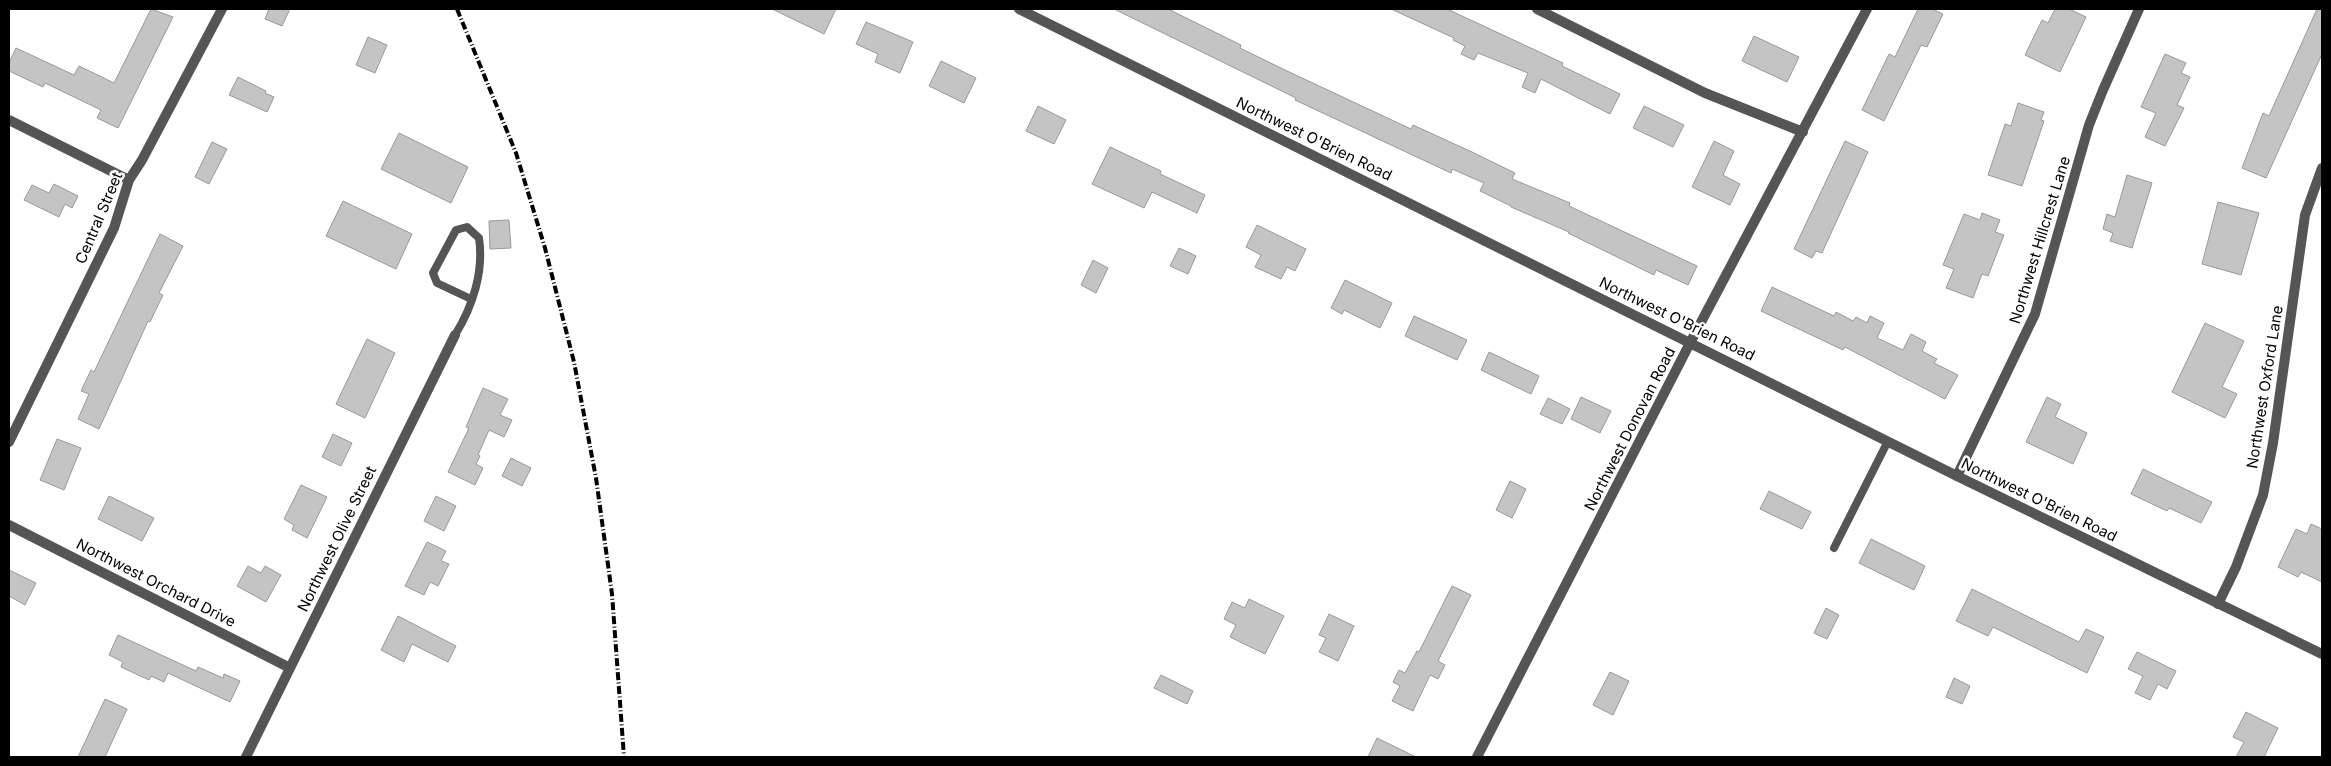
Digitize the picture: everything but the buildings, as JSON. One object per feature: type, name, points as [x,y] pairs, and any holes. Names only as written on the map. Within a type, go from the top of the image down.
[{"type":"street","name":"Central Street","points":[[9,442],[114,228],[129,180],[142,160],[222,9]]},
{"type":"street","name":"Northwest O'Brien Road","points":[[1019,9],[1957,476],[2322,654]]},
{"type":"street","points":[[1537,9],[1705,93],[1803,132]]},
{"type":"street","name":"Northwest Donovan Road","points":[[1477,757],[1690,343],[1867,9]]},
{"type":"street","name":"Northwest Hillcrest Lane","points":[[1957,476],[2035,314],[2089,125],[2140,9]]},
{"type":"street","points":[[9,120],[129,180]]},
{"type":"street","name":"Northwest Oxford Lane","points":[[2218,604],[2236,567],[2263,495],[2273,443],[2305,215],[2322,168]]},
{"type":"street","name":"Northwest Olive Street","points":[[246,757],[455,334]]},
{"type":"street","name":"Northwest Orchard Drive","points":[[9,526],[290,668]]},
{"type":"lane","points":[[455,334],[472,299],[480,272],[481,254],[479,238],[467,227],[456,230],[433,273],[437,283],[472,299]]},
{"type":"lane","points":[[1834,548],[1888,441]]},
{"type":"railway","points":[[457,9],[516,153],[545,248],[574,362],[596,478],[612,594],[624,757]]}]
